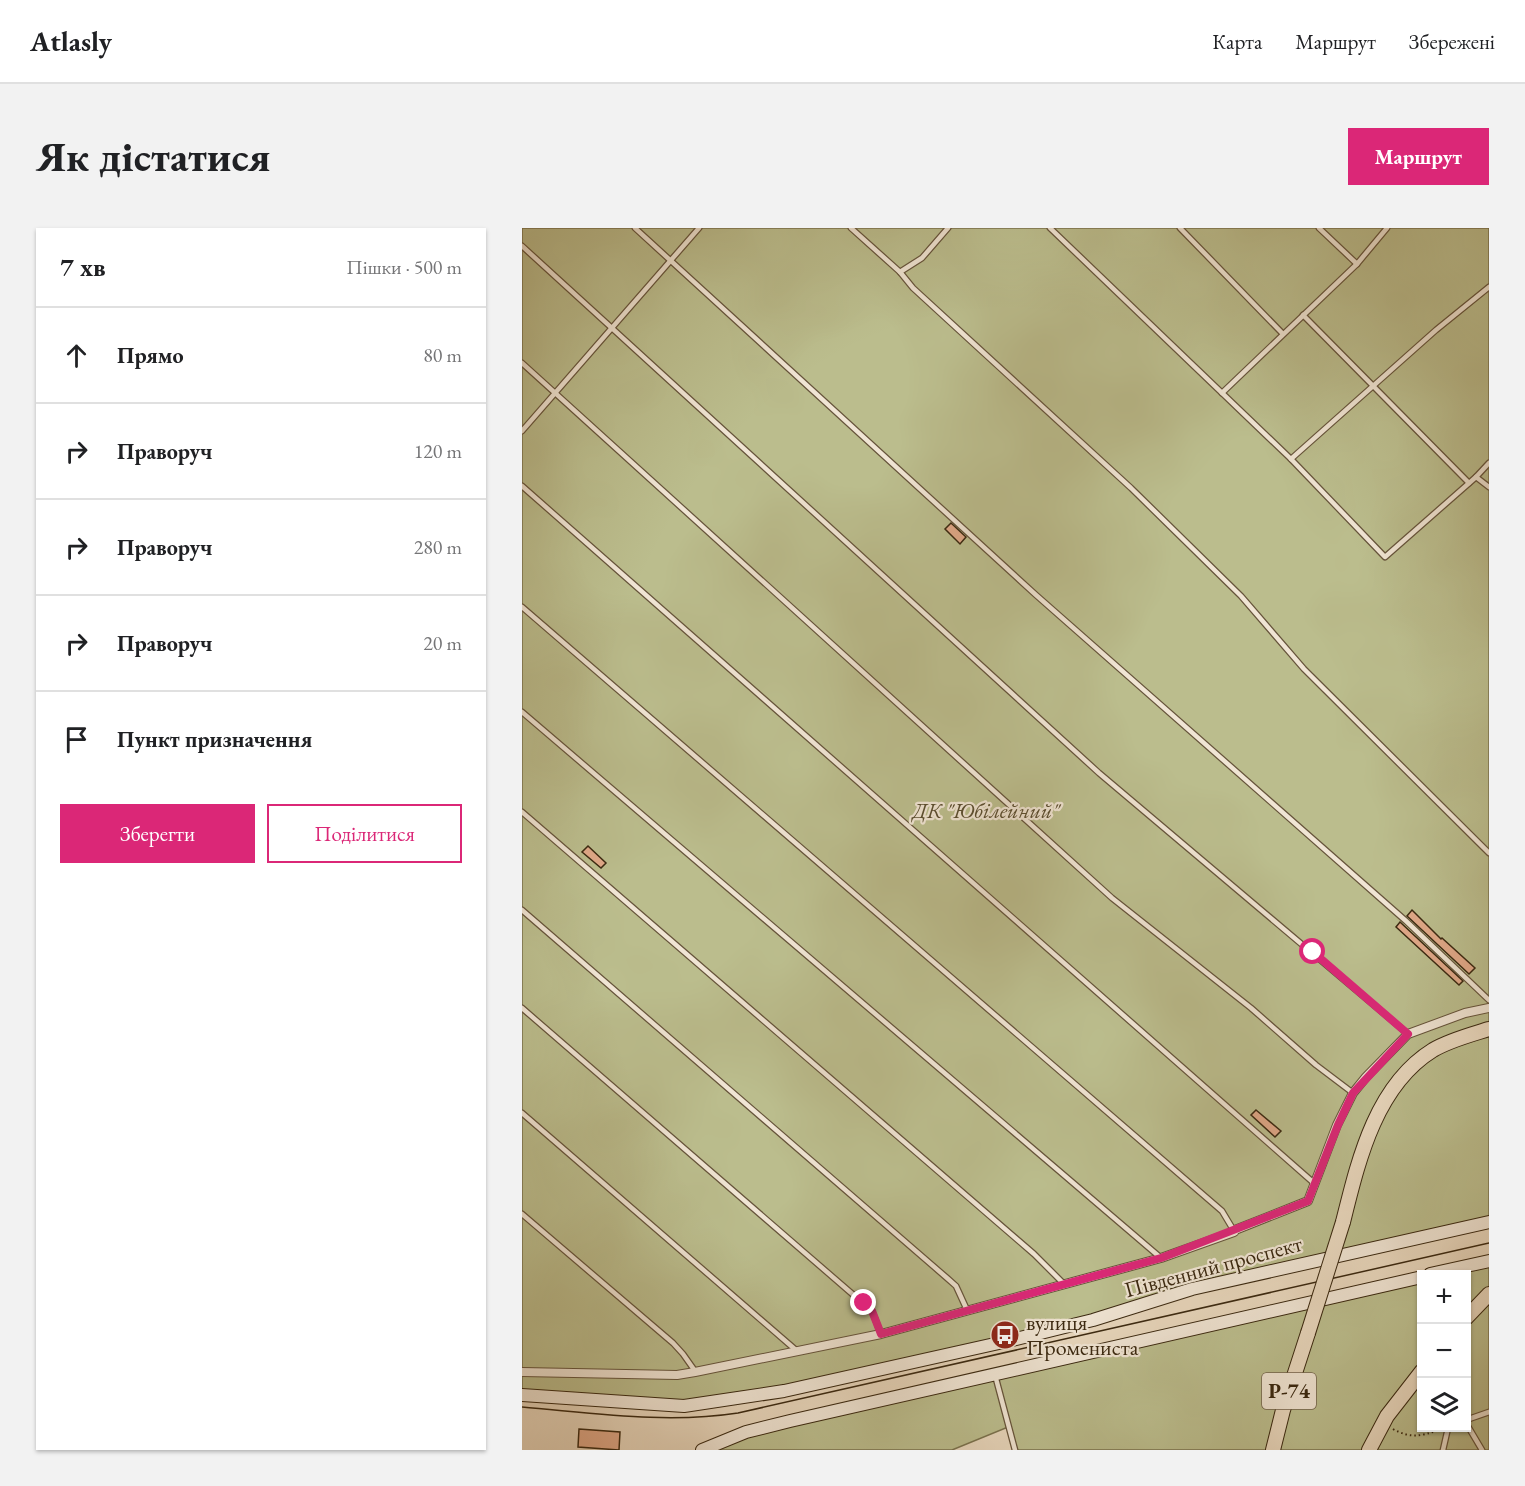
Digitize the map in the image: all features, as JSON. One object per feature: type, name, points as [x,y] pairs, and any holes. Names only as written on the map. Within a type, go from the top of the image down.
[{"type":"main road","name":"Р-74","points":[[1273,1450],[1283,1410],[1343,1222],[1359,1163],[1386,1099],[1403,1076],[1424,1056],[1460,1038],[1489,1029]]},
{"type":"main road","name":"Південний проспект","points":[[522,1395],[684,1406],[784,1391],[1008,1341],[1093,1320],[1203,1287],[1489,1222]]},
{"type":"main road","points":[[1451,1270],[1489,1261]]},
{"type":"main road","points":[[707,1449],[746,1432],[790,1420],[1417,1277]]},
{"type":"main road","points":[[1471,1314],[1489,1294]]},
{"type":"main road","points":[[1369,1450],[1399,1399],[1417,1377]]},
{"type":"street","points":[[522,1372],[677,1375],[695,1372],[881,1334],[1161,1258],[1234,1231],[1308,1201],[1353,1093],[1408,1034],[1465,1013],[1489,1008]]},
{"type":"lane","points":[[635,228],[1036,595],[1389,906],[1489,1000]]},
{"type":"lane","points":[[522,431],[699,228]]},
{"type":"lane","points":[[851,228],[1148,504],[1241,596],[1304,669],[1489,853]]},
{"type":"lane","points":[[900,272],[922,258],[948,228]]},
{"type":"lane","points":[[1050,228],[1291,459],[1385,557],[1489,463]]},
{"type":"lane","points":[[1180,228],[1283,334]]},
{"type":"lane","points":[[1319,228],[1357,264]]},
{"type":"lane","points":[[1222,393],[1357,264],[1387,228]]},
{"type":"lane","points":[[522,246],[1099,772],[1191,853],[1313,952],[1408,1034]]},
{"type":"lane","points":[[1291,459],[1489,287]]},
{"type":"lane","points":[[1303,315],[1469,483]]},
{"type":"lane","points":[[522,363],[1112,898],[1251,1008],[1316,1065],[1353,1093]]},
{"type":"lane","points":[[1476,477],[1489,487]]},
{"type":"lane","points":[[522,486],[1315,1184]]},
{"type":"lane","points":[[522,607],[1213,1203],[1230,1220],[1234,1231]]},
{"type":"lane","points":[[522,712],[1161,1258]]},
{"type":"lane","points":[[522,812],[1034,1254],[1064,1284]]},
{"type":"lane","points":[[522,910],[956,1286],[967,1310]]},
{"type":"lane","points":[[522,1008],[872,1311],[881,1334]]},
{"type":"lane","points":[[522,1113],[797,1351]]},
{"type":"lane","points":[[522,1214],[673,1343],[695,1372]]},
{"type":"lane","points":[[995,1375],[1015,1450]]},
{"type":"lane","points":[[1471,1420],[1489,1412]]},
{"type":"lane","points":[[1471,1429],[1482,1450]]},
{"type":"lane","points":[[1443,1450],[1447,1432]]},
{"type":"path","points":[[1384,1422],[1405,1436],[1416,1437],[1434,1432]]},
{"type":"green space","name":"ДК \"Юбілейний\"","points":[[522,228],[1489,228],[1489,1222],[1278,1268],[1008,1341],[684,1406],[522,1395]]},
{"type":"green space","points":[[1489,1261],[1489,1450],[1015,1450],[1008,1427],[952,1450],[708,1450],[746,1432],[1417,1278],[1417,1432],[1471,1432],[1471,1270],[1450,1270]]},
{"type":"building","points":[[951,523],[966,537],[960,544],[945,529]]},
{"type":"building","points":[[588,846],[606,863],[601,868],[582,852]]},
{"type":"building","points":[[1412,910],[1475,968],[1469,974],[1407,916]]},
{"type":"building","points":[[1400,922],[1463,981],[1459,985],[1396,927]]},
{"type":"building","points":[[1256,1110],[1281,1131],[1275,1137],[1251,1115]]},
{"type":"building","points":[[579,1429],[620,1432],[619,1450],[578,1447]]},
{"type":"tram line","points":[[522,1407],[657,1418],[738,1413],[1489,1243]]},
{"type":"place","name":"вулиця Промениста","points":[[1005,1335]]},
{"type":"route","points":[[864,1303],[872,1311],[881,1334],[1161,1258],[1234,1232],[1308,1201],[1353,1093],[1408,1034],[1313,952]]}]
